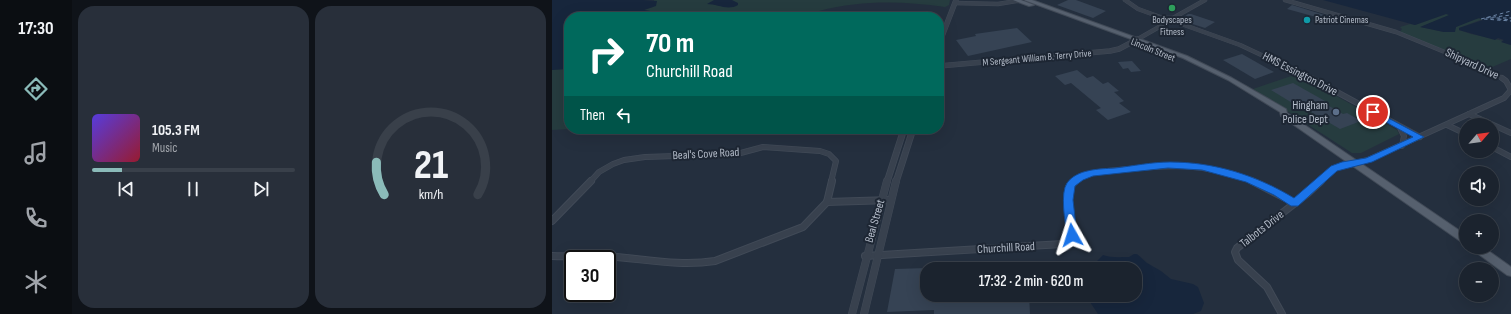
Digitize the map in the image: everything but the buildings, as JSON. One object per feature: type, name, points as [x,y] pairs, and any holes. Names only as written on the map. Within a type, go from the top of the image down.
[{"type":"main road","name":"Lincoln Street","points":[[1019,0],[1185,57],[1210,69],[1283,111],[1284,114],[1459,235]]},
{"type":"main road","name":"Lincoln Street","points":[[1027,0],[1136,40]]},
{"type":"main road","points":[[1486,254],[1511,272]]},
{"type":"street","points":[[944,31],[956,1],[998,4],[1019,0]]},
{"type":"street","points":[[1125,0],[1138,9],[1163,18],[1173,18],[1205,0]]},
{"type":"street","name":"Shipyard Drive","points":[[1285,0],[1378,26],[1406,36],[1491,71],[1506,81],[1510,88],[1511,92],[1504,98],[1402,146],[1368,160],[1355,163]]},
{"type":"street","points":[[1163,18],[1162,21],[1166,23]]},
{"type":"street","points":[[1173,18],[1176,22]]},
{"type":"street","points":[[1136,40],[1166,23],[1176,22]]},
{"type":"street","name":"HMS Essington Drive","points":[[1176,22],[1231,40],[1265,55],[1420,137]]},
{"type":"street","name":"M Sergeant William B. Terry Drive","points":[[944,66],[1110,51],[1119,49],[1136,40]]},
{"type":"street","points":[[1470,114],[1511,134]]},
{"type":"street","points":[[1394,124],[1404,132],[1405,139],[1402,146]]},
{"type":"street","points":[[1447,124],[1459,130]]},
{"type":"street","name":"Beal Street","points":[[852,314],[881,201],[902,134]]},
{"type":"street","name":"Beal Street","points":[[864,314],[891,200],[911,134]]},
{"type":"street","name":"Beal's Cove Road","points":[[552,221],[599,172],[618,162],[645,157],[737,154],[771,147],[804,148],[820,151],[834,158],[836,161],[826,202],[803,227],[737,253],[701,264],[666,264],[601,256],[552,256]]},
{"type":"street","points":[[1499,151],[1511,157]]},
{"type":"street","name":"Talbots Drive","points":[[1282,314],[1267,287],[1238,260],[1235,252],[1242,243],[1295,203],[1334,168],[1355,163]]},
{"type":"street","name":"Churchill Road","points":[[866,256],[1063,244],[1067,242],[1072,235],[1068,200],[1070,185],[1079,177],[1092,173],[1168,165],[1202,167],[1223,171],[1250,179],[1278,192],[1295,203]]},
{"type":"street","points":[[826,202],[891,200]]},
{"type":"green space","points":[[654,0],[950,0],[949,5],[945,7],[897,3],[867,3],[835,7],[817,12],[656,12],[643,10],[653,7]]},
{"type":"green space","points":[[1446,14],[1450,15],[1421,27],[1444,32],[1454,32],[1456,27],[1469,21],[1480,18],[1483,19],[1459,28],[1459,30],[1504,41],[1502,42],[1511,45],[1511,59],[1490,68],[1400,32],[1402,29],[1400,27],[1410,24],[1415,25]]},
{"type":"green space","points":[[564,68],[564,129],[552,130],[552,70]]},
{"type":"green space","points":[[1297,74],[1397,130],[1399,134],[1361,153],[1352,153],[1253,89]]},
{"type":"water","points":[[552,0],[657,1],[656,6],[644,10],[656,12],[564,12],[564,69],[552,70]]},
{"type":"water","points":[[714,0],[732,0],[738,3],[738,5],[734,7],[726,7],[707,4]]},
{"type":"water","points":[[1323,0],[1511,0],[1511,45],[1501,42],[1504,40],[1498,38],[1495,40],[1459,30],[1459,28],[1483,20],[1479,18],[1456,27],[1455,32],[1444,32],[1420,27],[1449,15],[1446,14],[1415,25]]},
{"type":"water","points":[[1137,254],[1147,263],[1171,279],[1193,284],[1198,287],[1204,303],[1201,311],[1193,314],[1098,314],[1090,302],[1142,302],[1142,262],[1096,262],[1103,255],[1112,257],[1129,257]]},
{"type":"ferry route","points":[[1481,19],[1511,11]]},
{"type":"ferry route","points":[[1486,18],[1511,15]]},
{"type":"ferry route","points":[[1490,18],[1511,18]]},
{"type":"ferry route","points":[[1484,19],[1511,21]]},
{"type":"ferry route","points":[[1498,19],[1511,20]]},
{"type":"place","name":"Bodyscapes Fitness","points":[[1172,8]]},
{"type":"place","name":"Patriot Cinemas","points":[[1307,20]]},
{"type":"place","name":"Hingham Police Dept","points":[[1336,112]]},
{"type":"route","points":[[1072,235],[1068,200],[1070,185],[1079,177],[1092,173],[1168,165],[1190,165],[1216,169],[1250,179],[1278,192],[1295,203],[1308,193],[1334,168],[1368,160],[1420,137],[1373,112]]}]
